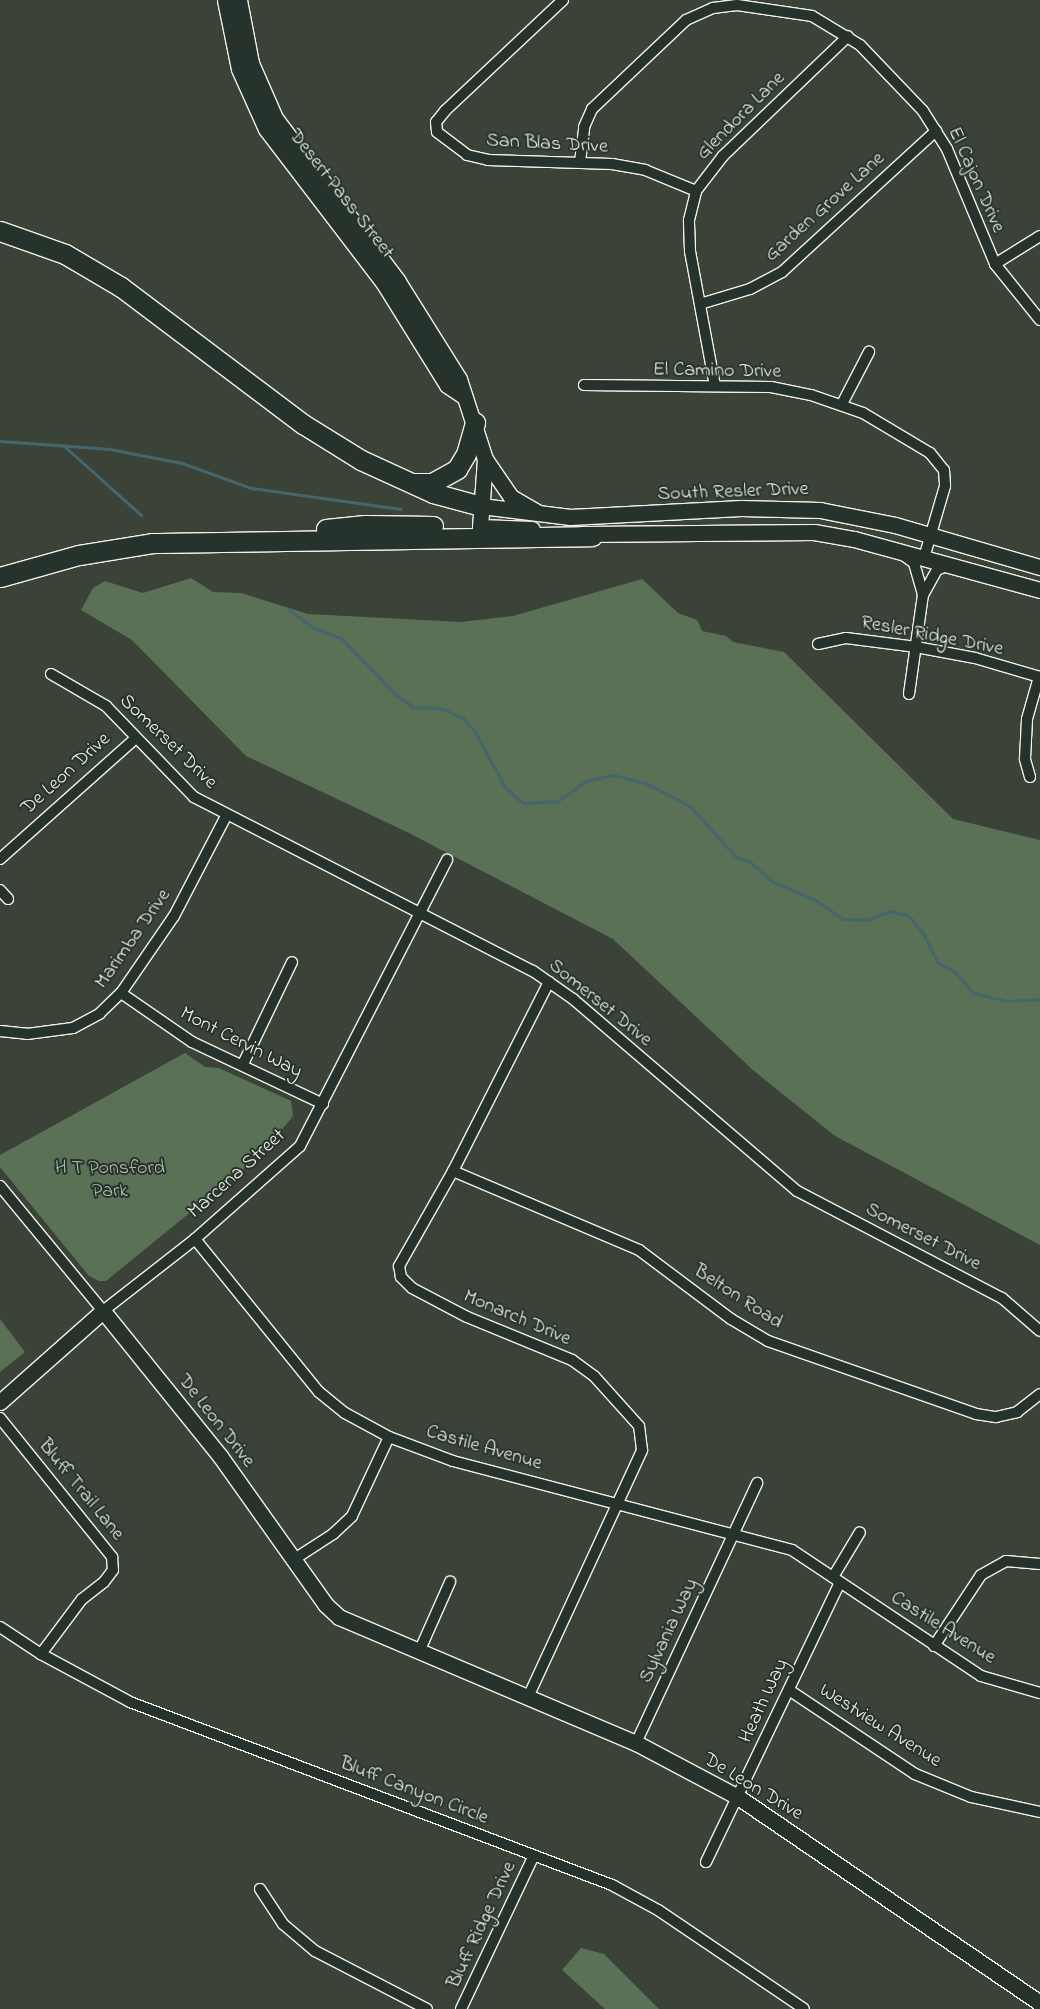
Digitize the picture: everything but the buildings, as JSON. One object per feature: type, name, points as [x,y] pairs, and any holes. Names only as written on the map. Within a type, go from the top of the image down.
[{"type":"highway","points":[[0,231],[87,266],[121,287],[303,424],[361,460],[408,483],[480,506]]},
{"type":"highway","points":[[408,483],[432,483],[457,469],[466,454],[475,422]]},
{"type":"highway","points":[[294,540],[330,528],[365,525],[480,527]]},
{"type":"highway","points":[[0,577],[34,565],[152,543],[592,536]]},
{"type":"street","name":"Desert Pass Street","points":[[225,0],[239,69],[250,100],[282,153],[398,280],[459,379],[462,395],[475,422],[485,459],[480,506],[480,527]]},
{"type":"street","name":"Desert Pass Street","points":[[239,0],[252,63],[275,118],[355,234]]},
{"type":"street","name":"San Blas Drive","points":[[563,0],[445,111],[435,125],[452,147],[467,156],[488,160],[580,162],[645,170],[696,191]]},
{"type":"street","name":"El Cajon Drive","points":[[580,162],[584,127],[596,105],[680,25],[697,14],[737,5],[794,12],[824,22],[848,36],[910,95],[936,131],[995,264],[1040,320]]},
{"type":"street","name":"Glendora Lane","points":[[714,386],[689,230],[696,191],[722,156],[848,36]]},
{"type":"street","name":"Garden Grove Lane","points":[[700,304],[750,289],[782,272],[936,131]]},
{"type":"street","points":[[995,264],[1040,236]]},
{"type":"street","points":[[842,404],[869,352]]},
{"type":"street","name":"El Camino Drive","points":[[584,385],[771,387],[842,404],[881,422],[939,462],[945,486],[924,558]]},
{"type":"street","points":[[485,459],[511,497],[542,516]]},
{"type":"street","name":"South Resler Drive","points":[[480,506],[542,516],[792,508],[859,516],[1040,567]]},
{"type":"street","name":"South Resler Drive","points":[[480,527],[567,530],[592,536],[768,530],[814,532],[898,551],[1040,590]]},
{"type":"street","points":[[898,551],[914,563],[923,595]]},
{"type":"street","points":[[909,694],[923,595],[937,570],[948,564]]},
{"type":"street","name":"Resler Ridge Drive","points":[[818,644],[846,638],[916,647],[975,658],[1039,677]]},
{"type":"street","name":"Somerset Drive","points":[[50,674],[91,694],[187,791],[226,816],[420,912],[549,982],[797,1191],[1002,1298],[1040,1331]]},
{"type":"street","points":[[1030,777],[1025,759],[1028,719],[1039,677]]},
{"type":"street","name":"De Leon Drive","points":[[0,859],[136,738]]},
{"type":"street","name":"Marimba Drive","points":[[0,1031],[27,1034],[73,1028],[99,1014],[120,993],[174,916],[226,816]]},
{"type":"street","name":"Marcena Street","points":[[0,1402],[103,1311],[195,1239],[282,1165],[300,1146],[448,860]]},
{"type":"street","points":[[0,890],[8,899]]},
{"type":"street","points":[[243,1064],[292,962]]},
{"type":"street","name":"Monarch Drive","points":[[529,1695],[617,1503],[643,1440],[639,1426],[594,1376],[572,1360],[467,1317],[412,1288],[401,1277],[402,1258],[453,1171],[549,982]]},
{"type":"street","name":"Mont Cervin Way","points":[[120,993],[192,1042],[243,1064],[323,1104]]},
{"type":"street","name":"Belton Road","points":[[453,1171],[639,1250],[731,1319],[768,1341],[976,1414],[996,1417],[1017,1412],[1040,1394]]},
{"type":"street","name":"De Leon Drive","points":[[0,1186],[220,1456],[293,1560],[339,1617],[419,1652],[529,1695],[636,1743],[738,1797],[1040,2003]]},
{"type":"street","name":"Castile Avenue","points":[[195,1239],[319,1392],[345,1413],[389,1437],[453,1461],[734,1533],[792,1550],[981,1676],[1013,1688],[1040,1693]]},
{"type":"street","name":"Bluff Trail Lane","points":[[0,1418],[112,1557],[113,1570],[104,1582],[78,1604],[41,1654]]},
{"type":"street","points":[[293,1560],[333,1534],[352,1516],[389,1437]]},
{"type":"street","name":"Sylvania Way","points":[[636,1743],[757,1483]]},
{"type":"street","points":[[837,1580],[860,1532]]},
{"type":"street","points":[[934,1646],[981,1575],[1006,1561],[1040,1564]]},
{"type":"street","name":"Heath Way","points":[[706,1862],[789,1690],[837,1580]]},
{"type":"street","points":[[419,1652],[450,1582]]},
{"type":"street","name":"Bluff Canyon Circle","points":[[0,1627],[41,1654],[130,1702],[534,1855],[637,1898],[804,2009]]},
{"type":"street","name":"Westview Avenue","points":[[789,1690],[916,1774],[971,1797],[1040,1812]]},
{"type":"street","name":"Bluff Ridge Drive","points":[[461,2009],[534,1855]]},
{"type":"street","points":[[260,1889],[283,1924],[315,1951],[427,2009]]},
{"type":"green space","points":[[191,578],[213,592],[241,593],[308,614],[461,622],[513,616],[642,579],[678,613],[697,620],[702,631],[726,636],[733,642],[784,652],[953,819],[1040,840],[1040,1245],[835,1136],[754,1071],[613,939],[407,832],[246,756],[132,640],[81,610],[93,588],[105,581],[143,593]]},
{"type":"green space","name":"H T Ponsford Park","points":[[185,1053],[205,1067],[219,1068],[291,1101],[293,1116],[263,1153],[106,1281],[99,1281],[89,1276],[0,1167],[0,1155]]},
{"type":"green space","points":[[0,1319],[25,1352],[0,1372]]},
{"type":"green space","points":[[581,1948],[604,1954],[659,2009],[605,2009],[562,1970]]},
{"type":"waterway","points":[[0,441],[110,449],[182,463],[251,488],[401,509]]},
{"type":"waterway","points":[[63,445],[141,515]]},
{"type":"waterway","points":[[288,609],[314,628],[342,639],[396,695],[413,707],[440,708],[463,718],[475,732],[505,787],[523,803],[558,801],[586,781],[613,775],[646,783],[691,807],[735,856],[750,862],[772,881],[817,901],[843,919],[867,920],[889,911],[908,915],[924,935],[937,962],[955,972],[973,993],[1007,1001],[1040,999]]}]
